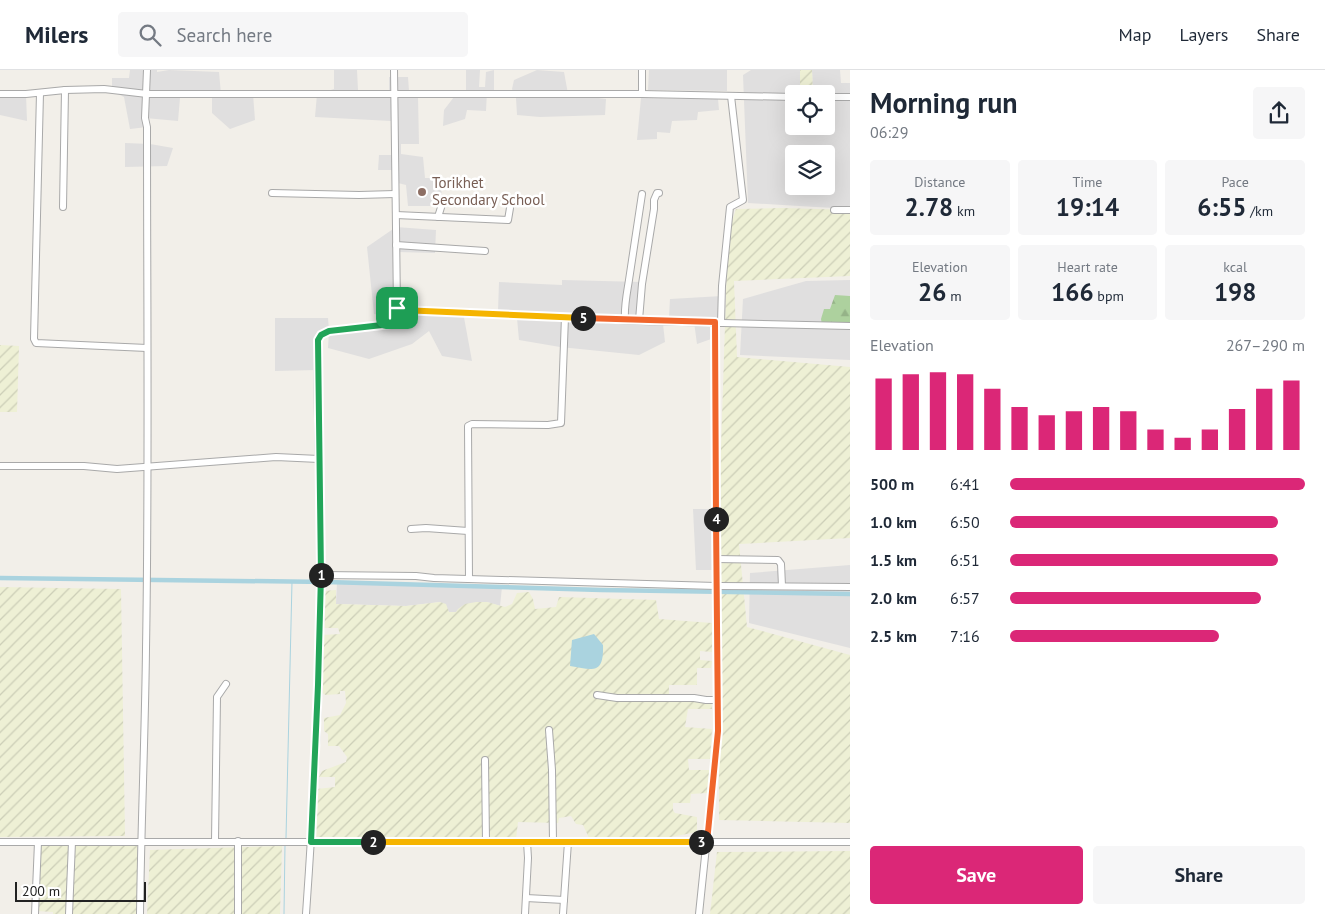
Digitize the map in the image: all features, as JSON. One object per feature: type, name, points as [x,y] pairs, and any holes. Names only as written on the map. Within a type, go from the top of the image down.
[{"type":"street","points":[[140,914],[148,467],[147,127],[145,118],[147,70]]},
{"type":"street","points":[[306,914],[318,685],[320,580],[318,340],[321,335],[329,331],[391,324],[397,308],[394,70]]},
{"type":"street","points":[[642,70],[642,94]]},
{"type":"street","points":[[0,94],[104,89],[147,94],[642,94],[785,97]]},
{"type":"street","points":[[64,207],[65,90]]},
{"type":"street","points":[[40,93],[34,339],[36,343],[147,348]]},
{"type":"street","points":[[699,914],[718,731],[716,559],[718,323],[730,207],[743,200],[731,96]]},
{"type":"street","points":[[835,97],[850,97]]},
{"type":"street","points":[[638,320],[654,200],[657,193],[659,193]]},
{"type":"street","points":[[272,194],[396,194]]},
{"type":"street","points":[[625,320],[626,298],[642,194]]},
{"type":"street","points":[[438,217],[443,201],[489,200]]},
{"type":"street","points":[[396,215],[508,220],[510,208]]},
{"type":"street","points":[[834,210],[850,210]]},
{"type":"street","points":[[396,245],[485,250]]},
{"type":"street","points":[[397,308],[401,310],[625,320],[850,326]]},
{"type":"street","points":[[469,579],[468,426],[472,424],[548,425],[561,423],[565,317]]},
{"type":"street","points":[[0,466],[84,466],[118,469],[276,457],[319,459]]},
{"type":"street","points":[[411,529],[468,530]]},
{"type":"street","points":[[716,559],[778,560],[781,564],[782,586]]},
{"type":"street","points":[[320,580],[416,576],[716,586],[850,587]]},
{"type":"street","points":[[215,841],[217,697],[226,684]]},
{"type":"street","points":[[597,694],[617,698],[694,698],[718,700]]},
{"type":"street","points":[[549,730],[552,770],[553,842]]},
{"type":"street","points":[[485,760],[486,842]]},
{"type":"street","points":[[238,841],[238,914]]},
{"type":"street","points":[[0,842],[850,842]]},
{"type":"street","points":[[35,914],[38,842]]},
{"type":"street","points":[[69,914],[72,842]]},
{"type":"street","points":[[525,914],[527,842]]},
{"type":"street","points":[[562,914],[568,842]]},
{"type":"street","points":[[526,898],[564,900]]},
{"type":"shaded area","points":[[130,70],[219,72],[221,94],[253,94],[255,120],[230,129],[212,113],[212,97],[180,98],[178,121],[145,118],[147,127],[130,129],[124,97],[114,92],[112,78],[129,78]]},
{"type":"shaded area","points":[[334,70],[357,70],[358,90],[389,90],[389,77],[408,77],[409,91],[418,97],[419,144],[401,144],[401,154],[423,157],[425,178],[441,178],[442,206],[408,206],[406,185],[398,183],[397,170],[378,170],[379,155],[392,155],[391,121],[315,117],[317,94],[334,89]]},
{"type":"shaded area","points":[[466,70],[480,70],[479,87],[485,87],[486,72],[494,70],[494,91],[487,91],[486,111],[467,110],[465,119],[443,126],[444,110],[454,97],[466,91]]},
{"type":"shaded area","points":[[537,70],[564,72],[568,94],[606,99],[605,115],[540,117],[517,115],[516,98],[512,89],[514,80]]},
{"type":"shaded area","points":[[649,70],[727,70],[727,91],[648,90]]},
{"type":"shaded area","points":[[751,70],[800,70],[800,85],[785,85],[785,135],[835,135],[835,85],[813,85],[812,70],[840,70],[841,83],[850,83],[850,209],[748,203],[743,75]]},
{"type":"shaded area","points":[[0,95],[26,95],[27,121],[0,115]]},
{"type":"shaded area","points":[[641,98],[718,99],[719,110],[698,112],[697,120],[672,121],[670,133],[657,132],[657,139],[637,140]]},
{"type":"shaded area","points":[[125,143],[150,144],[173,148],[167,166],[125,167]]},
{"type":"shaded area","points":[[396,227],[436,230],[435,253],[397,252],[397,308],[463,312],[472,361],[442,356],[429,331],[412,344],[369,359],[328,348],[329,331],[391,324],[394,317],[374,314],[367,247]]},
{"type":"shaded area","points":[[562,280],[642,282],[641,317],[498,311],[499,282],[562,285]]},
{"type":"shaded area","points":[[850,280],[850,360],[740,355],[743,299],[806,281]]},
{"type":"shaded area","points":[[722,296],[721,318],[669,317],[670,299]]},
{"type":"shaded area","points":[[275,318],[328,318],[329,331],[321,335],[317,370],[275,371]]},
{"type":"shaded area","points":[[517,318],[663,324],[665,342],[639,355],[560,347],[519,340]]},
{"type":"shaded area","points":[[694,322],[714,322],[714,338],[697,344]]},
{"type":"shaded area","points":[[693,509],[712,509],[713,570],[696,570]]},
{"type":"shaded area","points":[[850,565],[850,648],[749,623],[750,573]]},
{"type":"shaded area","points":[[337,582],[502,587],[500,606],[487,602],[456,612],[449,612],[440,602],[406,606],[336,604]]},
{"type":"green space","points":[[800,70],[812,70],[813,85],[800,85]]},
{"type":"green space","points":[[736,209],[850,210],[850,276],[734,281],[737,357],[850,367],[850,538],[739,544],[747,627],[850,655],[850,823],[719,820],[719,509],[728,233]]},
{"type":"green space","points":[[835,295],[850,296],[850,326],[822,325],[821,319],[824,309],[830,309]]},
{"type":"green space","points":[[0,345],[19,346],[17,412],[0,412]]},
{"type":"green space","points":[[0,587],[121,589],[125,836],[0,837]]},
{"type":"green space","points":[[336,590],[336,604],[406,606],[440,602],[446,604],[449,612],[456,612],[465,604],[476,602],[487,602],[505,607],[512,604],[517,593],[529,592],[535,609],[556,607],[559,597],[656,600],[659,619],[712,623],[712,652],[700,651],[700,660],[712,661],[711,668],[697,668],[697,685],[669,685],[669,696],[711,697],[712,709],[688,709],[685,727],[712,729],[710,759],[688,759],[689,770],[710,770],[707,793],[691,794],[690,803],[673,803],[675,813],[697,817],[697,832],[666,838],[589,838],[583,825],[576,824],[571,816],[559,818],[558,823],[518,822],[516,839],[314,839],[317,789],[335,787],[335,777],[319,777],[322,771],[346,762],[347,757],[339,746],[328,746],[328,734],[324,731],[324,718],[340,715],[346,703],[345,691],[340,691],[340,694],[326,695],[320,692],[322,635],[340,634],[338,628],[322,628],[324,591]]},
{"type":"green space","points":[[137,844],[137,914],[53,914],[53,912],[37,911],[40,846]]},
{"type":"green space","points":[[282,846],[280,914],[147,914],[150,850]]},
{"type":"green space","points":[[850,851],[850,914],[710,914],[717,852]]},
{"type":"water","points":[[594,634],[603,645],[603,655],[599,666],[585,669],[570,666],[572,640]]},
{"type":"waterway","points":[[0,578],[327,582],[601,590],[850,594]]},
{"type":"waterway","points":[[286,838],[292,582]]},
{"type":"waterway","points":[[284,914],[285,845]]},
{"type":"place","name":"Torikhet Secondary School","points":[[422,192]]},
{"type":"route","points":[[397,308],[401,310],[715,322],[718,731],[707,842],[311,842],[321,575],[318,340],[324,332],[391,324],[397,308]]}]
